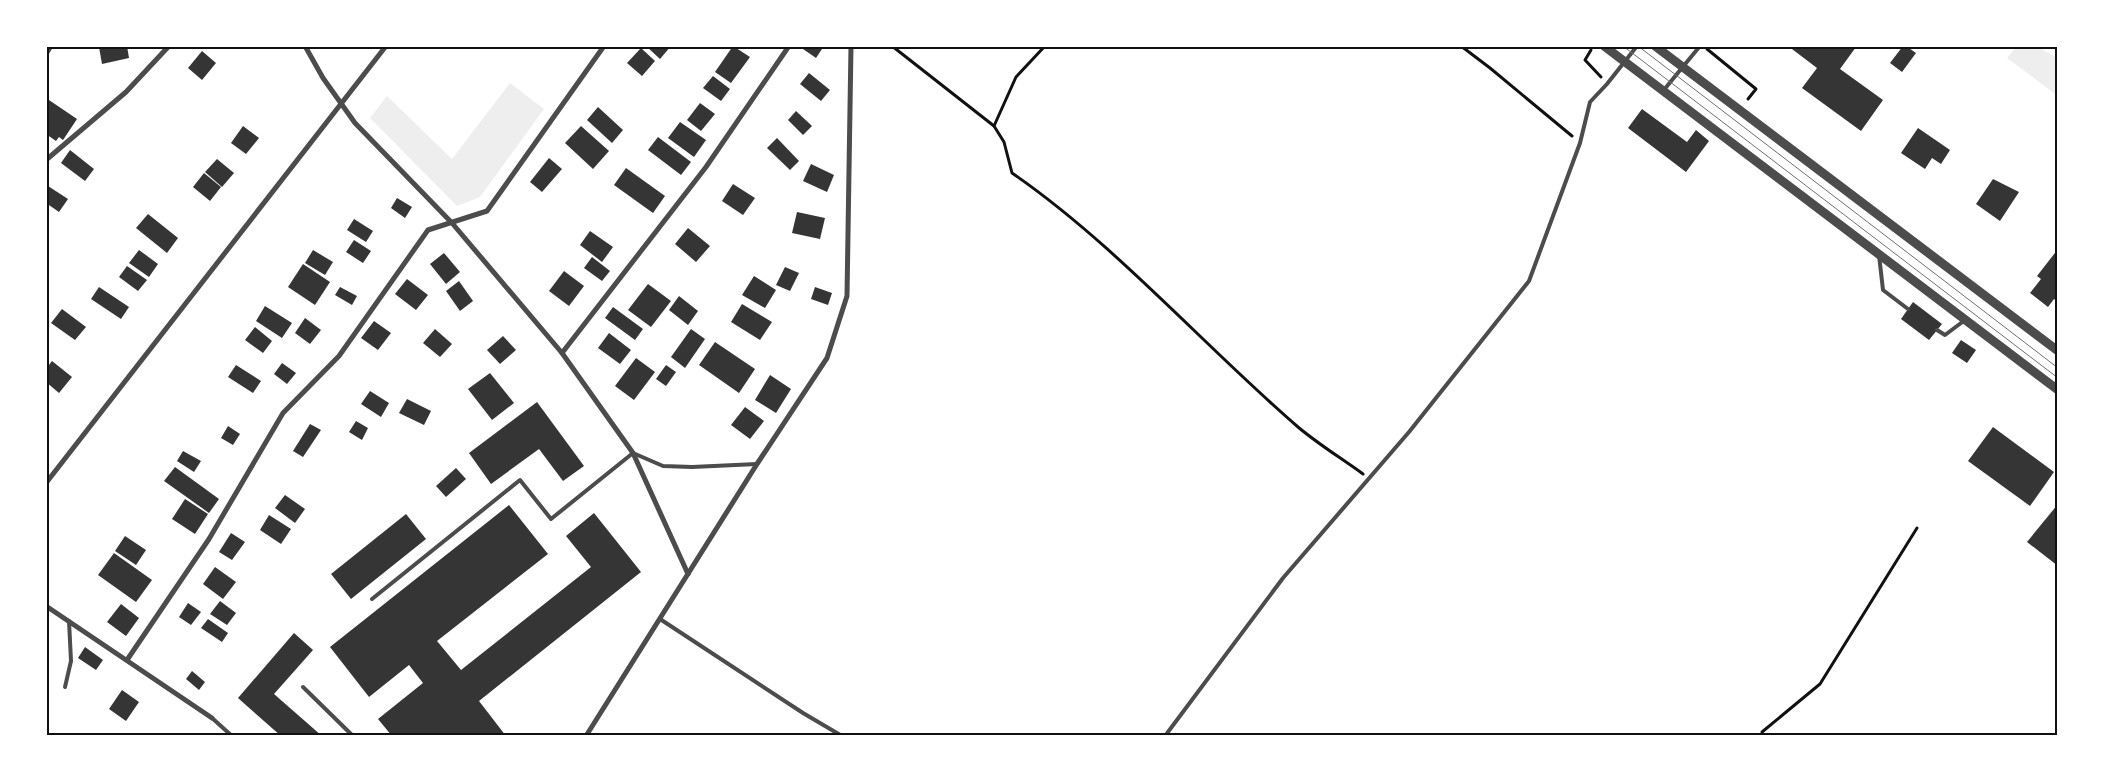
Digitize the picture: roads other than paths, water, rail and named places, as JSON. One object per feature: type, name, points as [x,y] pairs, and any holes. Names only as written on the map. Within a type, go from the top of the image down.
[{"type":"street","points":[[46,54],[51,46]]},
{"type":"street","points":[[46,160],[126,92],[169,46]]},
{"type":"street","points":[[305,46],[323,78],[355,123],[452,222],[562,353],[633,453],[688,574]]},
{"type":"street","points":[[46,483],[386,46]]},
{"type":"street","points":[[127,660],[209,539],[283,413],[339,356],[428,230],[487,211],[604,46]]},
{"type":"street","points":[[562,353],[706,167],[789,46]]},
{"type":"street","points":[[586,736],[757,464],[827,358],[847,296],[851,46]]},
{"type":"street","points":[[1604,46],[2058,390]]},
{"type":"street","points":[[1655,46],[2058,351]]},
{"type":"street","points":[[46,606],[212,718]]},
{"type":"lane","points":[[1164,736],[1283,578],[1409,432],[1529,280],[1580,143],[1590,102],[1637,46]]},
{"type":"lane","points":[[1662,91],[1700,46]]},
{"type":"lane","points":[[1878,253],[1882,290],[1908,309]]},
{"type":"lane","points":[[1937,330],[1945,336],[1965,320]]},
{"type":"lane","points":[[372,599],[520,480],[551,519],[633,453],[663,466],[692,467],[757,464]]},
{"type":"lane","points":[[660,619],[803,713],[842,736]]},
{"type":"lane","points":[[65,687],[71,661],[69,621]]},
{"type":"lane","points":[[303,688],[352,736]]},
{"type":"lane","points":[[212,718],[232,736]]},
{"type":"tram line","points":[[1623,46],[2058,378]]},
{"type":"tram line","points":[[1638,46],[2058,368]]}]
